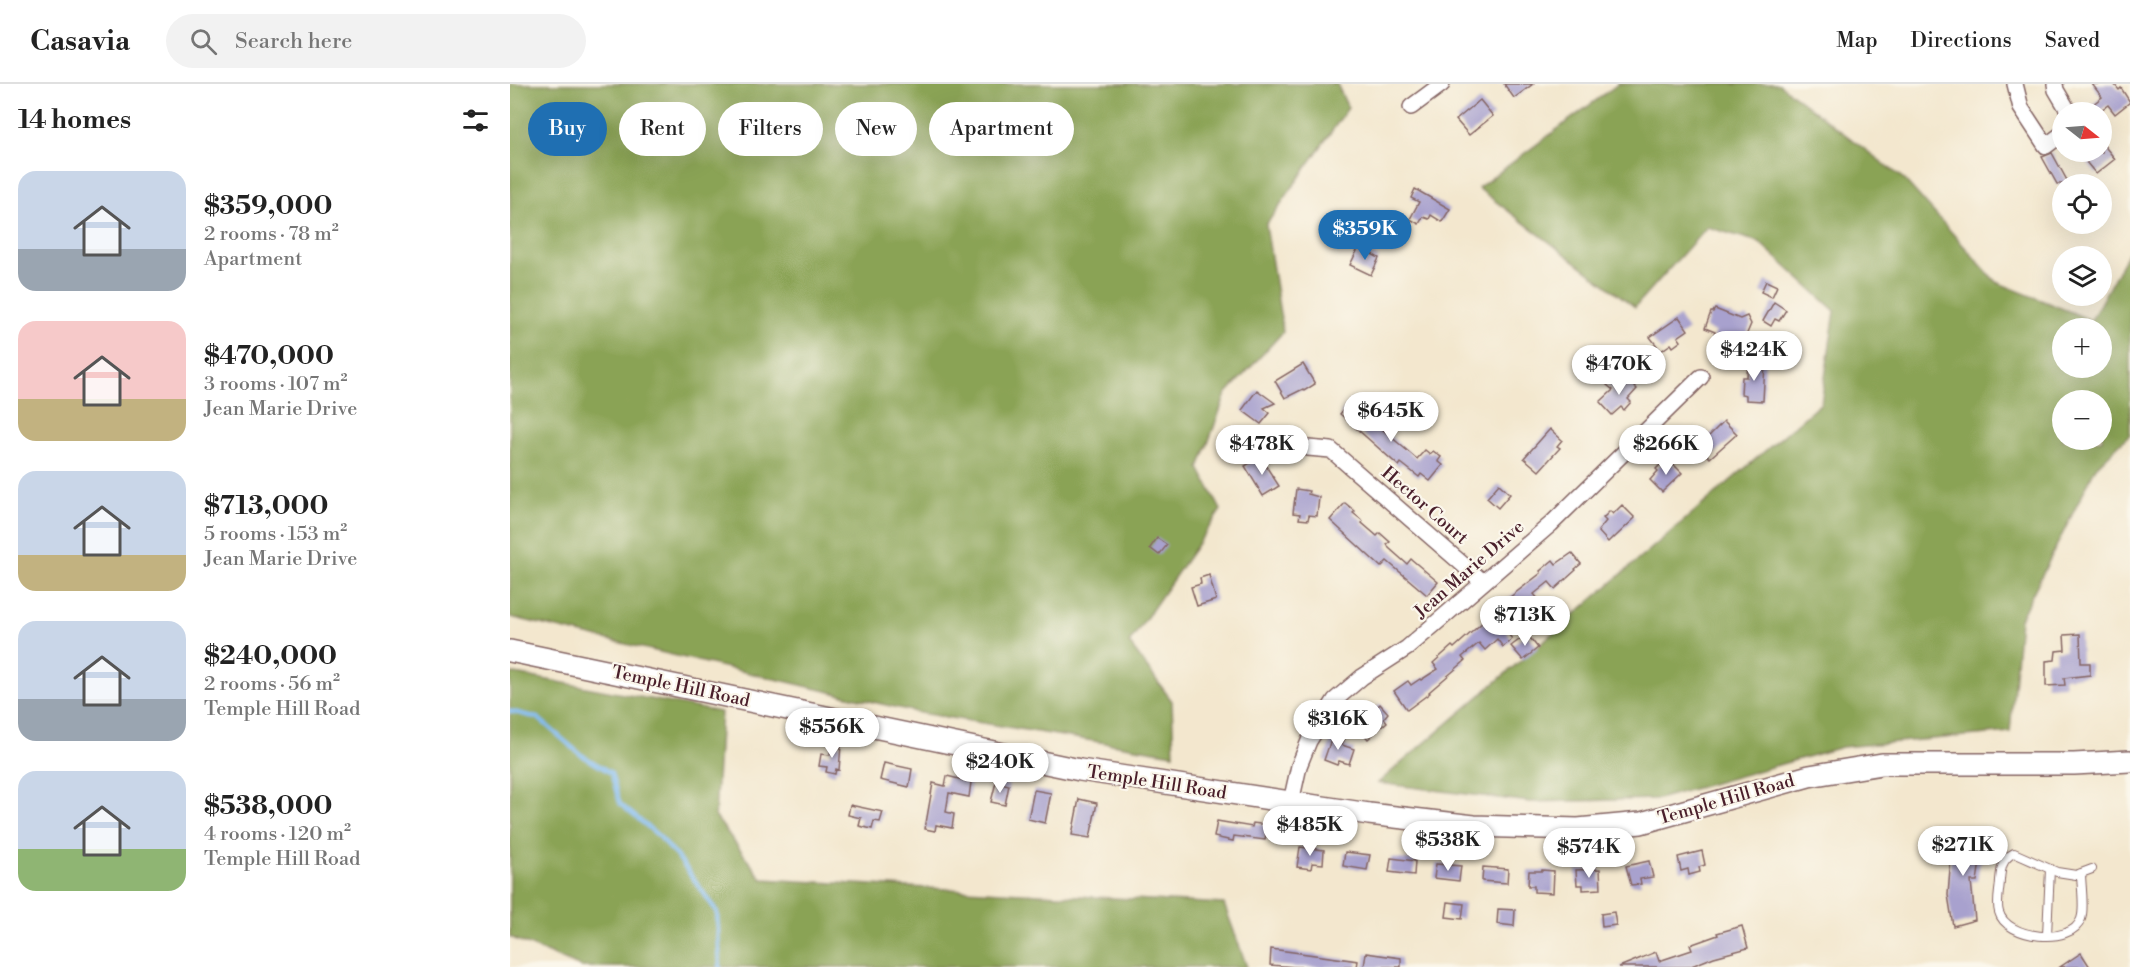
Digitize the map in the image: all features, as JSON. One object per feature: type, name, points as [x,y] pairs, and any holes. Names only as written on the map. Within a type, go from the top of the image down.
[{"type":"main road","name":"Temple Hill Road","points":[[510,651],[1080,770],[1369,814],[1474,826],[1578,829],[1641,823],[1809,776],[1882,764],[2074,764],[2130,761]]},
{"type":"street","points":[[1411,107],[1442,84]]},
{"type":"street","points":[[2015,84],[2020,108],[2046,146],[2052,142]]},
{"type":"street","points":[[2055,84],[2063,102]]},
{"type":"street","name":"Jean Marie Drive","points":[[1291,802],[1299,766],[1309,741],[1335,700],[1362,677],[1407,648],[1551,524],[1701,377]]},
{"type":"street","name":"Hector Court","points":[[1308,448],[1331,450],[1483,582]]},
{"type":"lane","points":[[2080,873],[2082,918],[2076,928],[2062,934],[2039,936],[2015,930],[2005,923],[1999,912],[1999,900],[2001,867],[2007,856],[2014,853],[2050,869],[2076,875],[2080,873],[2092,869]]},
{"type":"lane","points":[[2047,935],[2050,869]]},
{"type":"green space","points":[[510,84],[1337,84],[1348,108],[1266,225],[1283,332],[1226,394],[1199,468],[1221,510],[1129,643],[1172,701],[1174,754],[920,713],[510,617]]},
{"type":"green space","points":[[1618,84],[1779,84],[1904,179],[1996,282],[2086,318],[2052,318],[2052,378],[2112,378],[2112,318],[2092,318],[2099,306],[2112,306],[2112,282],[2130,249],[2130,434],[2096,467],[2020,619],[2010,732],[1842,747],[1658,799],[1530,802],[1378,783],[1821,403],[1835,311],[1759,242],[1707,227],[1635,307],[1478,188]]},
{"type":"green space","points":[[510,673],[721,712],[715,816],[762,879],[1224,904],[1247,967],[581,967],[510,937]]},
{"type":"building","points":[[1504,84],[1533,84],[1514,98]]},
{"type":"building","points":[[2092,84],[2114,84],[2119,90],[2121,88],[2130,102],[2115,114],[2112,110],[2112,102],[2096,102],[2102,97]]},
{"type":"building","points":[[1480,100],[1493,116],[1469,135],[1456,120]]},
{"type":"building","points":[[2052,153],[2052,162],[2057,162],[2064,174],[2052,175],[2042,157]]},
{"type":"building","points":[[2086,162],[2111,162],[2096,174]]},
{"type":"building","points":[[1415,189],[1450,209],[1442,222],[1431,215],[1429,219],[1423,217],[1419,224],[1410,219],[1419,202],[1411,198]]},
{"type":"building","points":[[1359,247],[1379,258],[1371,275],[1350,265]]},
{"type":"building","points":[[1766,281],[1777,286],[1772,297],[1761,292]]},
{"type":"building","points":[[1774,302],[1786,310],[1779,321],[1775,319],[1771,326],[1763,321]]},
{"type":"building","points":[[1715,309],[1740,319],[1747,316],[1751,324],[1742,345],[1725,337],[1723,341],[1713,337],[1715,332],[1705,328],[1711,312]]},
{"type":"building","points":[[1679,317],[1688,330],[1678,337],[1681,341],[1661,351],[1650,337]]},
{"type":"building","points":[[1748,362],[1765,363],[1763,401],[1746,400],[1746,395],[1741,394],[1742,377],[1747,377]]},
{"type":"building","points":[[1303,364],[1315,384],[1285,398],[1275,381]]},
{"type":"building","points":[[1614,378],[1620,383],[1626,378],[1637,389],[1628,399],[1631,402],[1624,410],[1621,407],[1612,415],[1600,402],[1613,390],[1607,385]]},
{"type":"building","points":[[1257,390],[1275,403],[1264,408],[1270,413],[1261,424],[1242,410]]},
{"type":"building","points":[[1351,400],[1417,459],[1425,450],[1430,454],[1433,451],[1441,457],[1438,461],[1443,465],[1430,481],[1421,474],[1419,477],[1401,463],[1399,466],[1340,414]]},
{"type":"building","points":[[1724,421],[1737,434],[1710,458],[1699,446]]},
{"type":"building","points":[[1550,429],[1562,440],[1557,446],[1560,448],[1539,471],[1524,458]]},
{"type":"building","points":[[1260,457],[1279,486],[1263,496],[1245,466]]},
{"type":"building","points":[[1669,460],[1682,473],[1662,492],[1650,480],[1658,471],[1656,469]]},
{"type":"building","points":[[1499,484],[1510,494],[1498,508],[1487,498]]},
{"type":"building","points":[[1296,489],[1309,491],[1308,494],[1319,497],[1317,516],[1309,515],[1308,520],[1299,519],[1300,514],[1293,513]]},
{"type":"building","points":[[1345,503],[1377,536],[1380,533],[1390,542],[1387,544],[1389,548],[1407,564],[1411,559],[1438,582],[1427,595],[1387,561],[1381,567],[1330,520]]},
{"type":"building","points":[[1622,505],[1635,518],[1608,542],[1598,531],[1606,521],[1603,518],[1610,511],[1613,514]]},
{"type":"building","points":[[1157,538],[1167,545],[1159,555],[1150,548]]},
{"type":"building","points":[[1572,553],[1581,564],[1555,589],[1549,582],[1534,594],[1538,599],[1514,619],[1516,622],[1506,631],[1512,639],[1503,647],[1497,639],[1485,650],[1479,643],[1462,657],[1465,661],[1430,693],[1407,710],[1394,691],[1408,681],[1411,685],[1438,669],[1433,663],[1452,646],[1454,648],[1483,622],[1486,625],[1494,617],[1495,619],[1510,606],[1505,601],[1541,573],[1540,571],[1553,560],[1556,564]]},
{"type":"building","points":[[1209,575],[1216,600],[1197,606],[1191,587],[1201,584],[1200,578]]},
{"type":"building","points":[[1527,634],[1538,648],[1523,660],[1511,646]]},
{"type":"building","points":[[2080,634],[2081,663],[2090,663],[2090,675],[2064,678],[2065,685],[2046,686],[2046,661],[2055,660],[2056,651],[2065,650],[2064,635]]},
{"type":"building","points":[[1380,704],[1388,713],[1384,718],[1387,722],[1368,739],[1355,724]]},
{"type":"building","points":[[1333,734],[1345,738],[1342,745],[1354,749],[1349,764],[1339,761],[1337,765],[1324,760]]},
{"type":"building","points":[[832,743],[841,745],[839,770],[836,769],[835,774],[826,772],[827,767],[819,766],[821,754],[830,755]]},
{"type":"building","points":[[884,763],[912,769],[909,787],[880,780]]},
{"type":"building","points":[[947,776],[971,782],[969,797],[949,793],[946,812],[954,814],[952,828],[936,825],[935,831],[925,829],[933,783],[945,786]]},
{"type":"building","points":[[996,782],[1009,785],[1005,805],[991,802]]},
{"type":"building","points":[[1034,790],[1051,793],[1045,823],[1028,819]]},
{"type":"building","points":[[1079,799],[1097,803],[1090,838],[1072,835]]},
{"type":"building","points":[[850,805],[883,812],[880,822],[874,821],[872,829],[859,826],[861,818],[848,815]]},
{"type":"building","points":[[1217,821],[1252,827],[1253,823],[1267,825],[1265,840],[1234,836],[1233,841],[1214,837]]},
{"type":"building","points":[[1959,834],[1975,838],[1974,842],[1978,843],[1977,848],[1985,849],[1977,881],[1971,881],[1975,920],[1953,926],[1948,895],[1951,857],[1943,855],[1945,841],[1954,843]]},
{"type":"building","points":[[1300,847],[1324,850],[1323,864],[1312,863],[1311,869],[1297,867]]},
{"type":"building","points":[[1702,851],[1705,865],[1699,867],[1700,872],[1689,875],[1688,869],[1681,871],[1678,857]]},
{"type":"building","points":[[1345,852],[1370,855],[1367,870],[1343,866]]},
{"type":"building","points":[[1391,858],[1415,861],[1414,875],[1389,872]]},
{"type":"building","points":[[1649,861],[1653,877],[1640,879],[1641,884],[1631,885],[1626,866]]},
{"type":"building","points":[[1436,864],[1461,866],[1459,881],[1434,878]]},
{"type":"building","points":[[1483,867],[1508,869],[1507,883],[1482,881]]},
{"type":"building","points":[[1600,869],[1601,889],[1583,890],[1583,885],[1577,885],[1576,870]]},
{"type":"building","points":[[1529,871],[1554,871],[1553,893],[1534,892],[1534,886],[1528,886]]},
{"type":"building","points":[[1448,902],[1464,904],[1462,919],[1446,917]]},
{"type":"building","points":[[1498,909],[1515,910],[1514,926],[1497,924]]},
{"type":"building","points":[[1614,912],[1616,925],[1602,927],[1601,914]]},
{"type":"building","points":[[1742,926],[1748,948],[1714,957],[1689,967],[1619,967],[1656,952],[1659,961],[1692,950],[1690,945],[1718,935],[1717,933]]},
{"type":"building","points":[[1271,949],[1358,961],[1357,967],[1270,965]]},
{"type":"building","points":[[1366,953],[1401,958],[1401,967],[1364,967]]},
{"type":"building","points":[[2081,953],[2090,967],[2060,967]]},
{"type":"waterway","points":[[510,711],[538,718],[580,754],[611,773],[620,804],[660,837],[683,864],[717,912],[720,967]]}]
